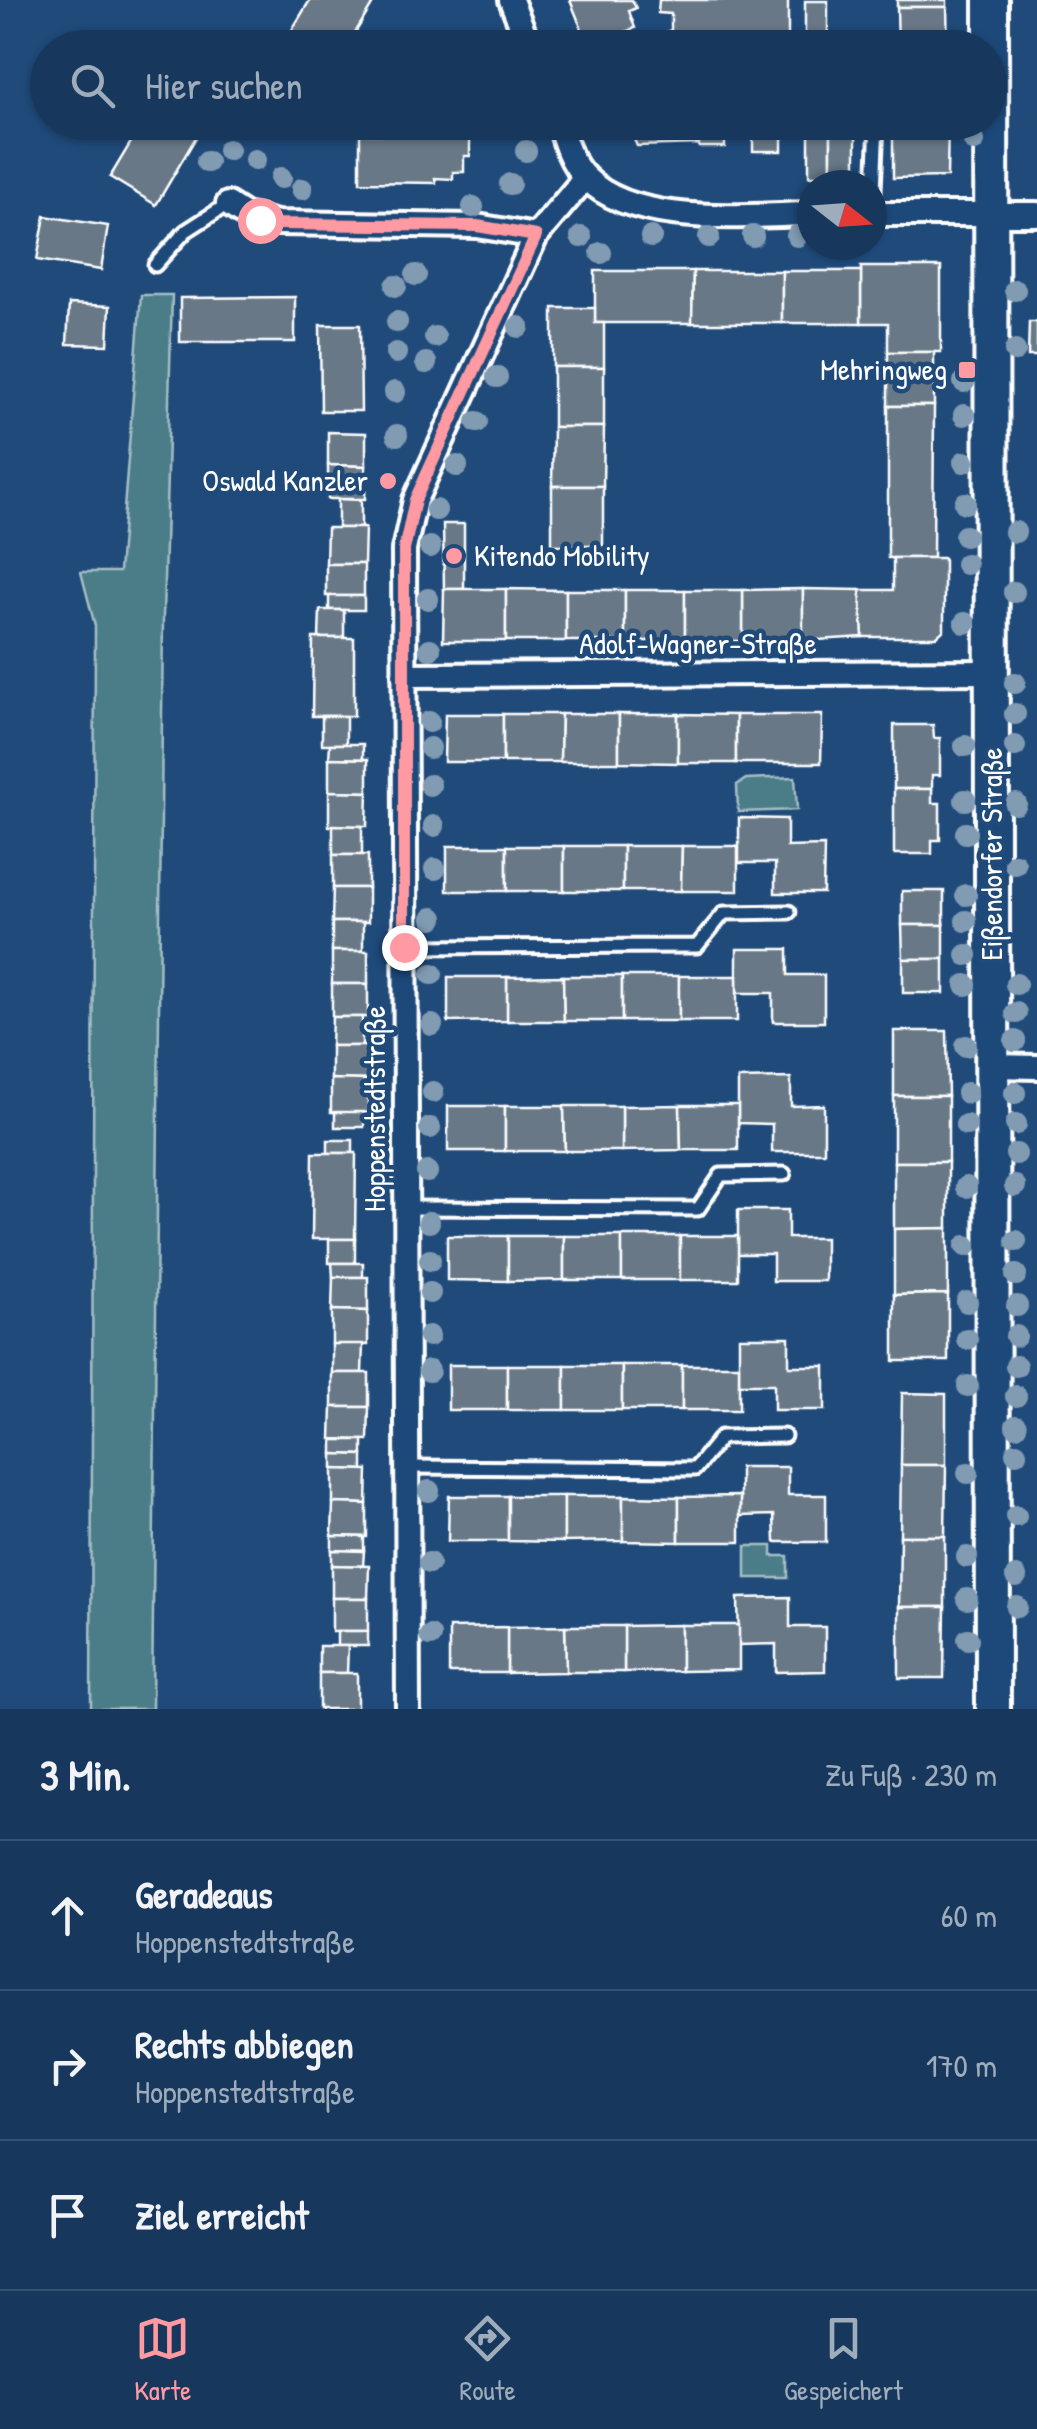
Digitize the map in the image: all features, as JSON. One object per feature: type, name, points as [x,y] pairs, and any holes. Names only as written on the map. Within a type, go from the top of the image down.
[{"type":"main road","name":"Eißendorfer Straße","points":[[990,0],[990,30]]},
{"type":"main road","name":"Eißendorfer Straße","points":[[990,140],[994,1709]]},
{"type":"street","points":[[511,0],[523,30]]},
{"type":"street","points":[[565,140],[584,178],[625,202],[679,214],[797,214]]},
{"type":"street","name":"Hoppenstedtstraße","points":[[408,1709],[404,550],[415,500],[536,236],[584,178]]},
{"type":"street","points":[[228,204],[245,215],[277,224],[477,226],[536,236]]},
{"type":"street","points":[[887,214],[1037,214]]},
{"type":"street","name":"Adolf-Wagner-Straße","points":[[404,676],[992,672]]},
{"type":"street","points":[[992,1066],[1037,1067]]},
{"type":"lane","points":[[874,170],[876,140]]},
{"type":"lane","points":[[155,264],[186,231],[228,204]]},
{"type":"lane","points":[[404,947],[698,946],[724,913],[790,912]]},
{"type":"lane","points":[[406,1208],[698,1209],[721,1175],[784,1174]]},
{"type":"lane","points":[[407,1468],[696,1469],[721,1438],[784,1436]]},
{"type":"green space","points":[[141,295],[172,295],[163,616],[152,1709],[91,1709],[95,626],[81,572],[119,572]]},
{"type":"green space","points":[[795,777],[797,810],[738,812],[737,785],[746,779]]},
{"type":"green space","points":[[746,1546],[772,1546],[772,1556],[788,1556],[788,1578],[746,1578]]},
{"type":"building","points":[[310,0],[375,0],[357,30],[292,30]]},
{"type":"building","points":[[570,0],[632,0],[636,8],[629,11],[635,28],[582,30]]},
{"type":"building","points":[[659,0],[788,0],[788,30],[671,30],[671,14],[658,13]]},
{"type":"building","points":[[897,0],[947,0],[947,7],[897,7]]},
{"type":"building","points":[[805,1],[828,1],[828,30],[805,30]]},
{"type":"building","points":[[897,7],[947,7],[948,30],[898,30]]},
{"type":"building","points":[[132,140],[194,140],[156,205],[110,177]]},
{"type":"building","points":[[360,140],[470,140],[464,172],[453,172],[453,179],[435,178],[436,183],[360,182]]},
{"type":"building","points":[[634,140],[725,140],[725,147],[637,146]]},
{"type":"building","points":[[753,140],[782,140],[782,151],[753,151]]},
{"type":"building","points":[[809,140],[831,140],[831,170],[809,170]]},
{"type":"building","points":[[831,140],[856,140],[856,170],[831,170]]},
{"type":"building","points":[[893,140],[948,140],[947,177],[893,178]]},
{"type":"building","points":[[45,216],[108,226],[101,270],[37,260]]},
{"type":"building","points":[[861,267],[941,267],[941,352],[888,352],[888,323],[861,323]]},
{"type":"building","points":[[595,271],[693,271],[692,323],[595,323]]},
{"type":"building","points":[[693,271],[782,271],[782,323],[692,323]]},
{"type":"building","points":[[782,271],[861,271],[861,323],[782,323]]},
{"type":"building","points":[[295,297],[295,342],[180,342],[180,298]]},
{"type":"building","points":[[69,304],[110,306],[108,345],[67,344]]},
{"type":"building","points":[[553,308],[595,308],[595,323],[604,323],[604,367],[553,367]]},
{"type":"building","points":[[1029,322],[1037,322],[1037,356],[1028,356]]},
{"type":"building","points":[[320,325],[360,325],[361,411],[321,411]]},
{"type":"building","points":[[888,352],[934,352],[934,406],[888,406]]},
{"type":"building","points":[[553,367],[604,367],[604,427],[553,427]]},
{"type":"building","points":[[888,406],[934,406],[933,558],[888,558]]},
{"type":"building","points":[[553,427],[604,427],[603,486],[552,486]]},
{"type":"building","points":[[328,432],[366,433],[366,466],[328,465]]},
{"type":"building","points":[[328,465],[366,466],[365,499],[328,499]]},
{"type":"building","points":[[552,486],[603,486],[603,545],[552,545]]},
{"type":"building","points":[[338,499],[361,500],[361,528],[338,528]]},
{"type":"building","points":[[443,524],[464,524],[464,589],[444,589]]},
{"type":"building","points":[[327,528],[365,528],[364,564],[326,564]]},
{"type":"building","points":[[893,558],[944,558],[944,630],[936,637],[863,637],[860,590],[893,590]]},
{"type":"building","points":[[326,564],[364,564],[364,596],[326,596]]},
{"type":"building","points":[[444,589],[506,589],[506,641],[443,641]]},
{"type":"building","points":[[506,589],[566,590],[566,641],[506,641]]},
{"type":"building","points":[[803,589],[803,641],[743,641],[743,590]]},
{"type":"building","points":[[803,589],[860,590],[863,637],[803,641]]},
{"type":"building","points":[[566,590],[625,590],[625,641],[566,641]]},
{"type":"building","points":[[625,590],[685,590],[685,641],[625,641]]},
{"type":"building","points":[[685,590],[743,590],[743,641],[685,641]]},
{"type":"building","points":[[329,596],[364,596],[364,610],[329,610]]},
{"type":"building","points":[[320,610],[344,610],[344,638],[319,638]]},
{"type":"building","points":[[313,638],[354,638],[354,716],[312,716]]},
{"type":"building","points":[[445,714],[503,714],[503,762],[444,762]]},
{"type":"building","points":[[503,714],[561,714],[560,762],[503,762]]},
{"type":"building","points":[[561,714],[619,714],[619,762],[560,762]]},
{"type":"building","points":[[619,714],[678,714],[678,763],[619,762]]},
{"type":"building","points":[[678,714],[736,715],[736,763],[678,763]]},
{"type":"building","points":[[736,715],[822,715],[821,763],[736,763]]},
{"type":"building","points":[[322,716],[346,716],[346,744],[322,744]]},
{"type":"building","points":[[894,725],[933,725],[934,738],[940,738],[940,775],[932,775],[932,789],[894,789]]},
{"type":"building","points":[[330,744],[363,744],[363,759],[329,758]]},
{"type":"building","points":[[329,758],[368,759],[368,792],[329,791]]},
{"type":"building","points":[[894,789],[932,789],[932,803],[940,803],[940,840],[932,840],[932,854],[894,854]]},
{"type":"building","points":[[329,791],[368,792],[367,826],[329,826]]},
{"type":"building","points":[[739,818],[787,819],[787,847],[824,846],[823,893],[775,893],[775,863],[739,863]]},
{"type":"building","points":[[333,825],[362,826],[362,855],[333,855]]},
{"type":"building","points":[[447,846],[507,846],[507,891],[447,891]]},
{"type":"building","points":[[507,846],[564,846],[564,891],[507,891]]},
{"type":"building","points":[[564,846],[623,846],[623,891],[564,891]]},
{"type":"building","points":[[623,846],[682,846],[681,891],[623,891]]},
{"type":"building","points":[[682,846],[738,846],[738,891],[681,891]]},
{"type":"building","points":[[333,855],[368,855],[368,888],[333,888]]},
{"type":"building","points":[[333,888],[368,888],[368,922],[332,922]]},
{"type":"building","points":[[902,891],[944,891],[944,925],[902,925]]},
{"type":"building","points":[[332,922],[363,922],[363,951],[332,951]]},
{"type":"building","points":[[902,925],[944,925],[944,959],[903,959]]},
{"type":"building","points":[[737,949],[788,949],[788,975],[824,975],[824,1022],[773,1022],[773,993],[737,993]]},
{"type":"building","points":[[332,951],[368,951],[368,984],[332,984]]},
{"type":"building","points":[[903,959],[944,959],[944,993],[903,993]]},
{"type":"building","points":[[563,976],[564,1021],[507,1021],[507,977]]},
{"type":"building","points":[[563,976],[622,976],[622,1021],[564,1021]]},
{"type":"building","points":[[622,976],[679,976],[679,1021],[622,1021]]},
{"type":"building","points":[[679,976],[737,976],[737,1021],[679,1021]]},
{"type":"building","points":[[448,977],[507,977],[507,1021],[448,1022]]},
{"type":"building","points":[[332,984],[368,984],[368,1017],[332,1017]]},
{"type":"building","points":[[332,1017],[362,1017],[362,1046],[331,1046]]},
{"type":"building","points":[[894,1031],[947,1031],[948,1096],[894,1096]]},
{"type":"building","points":[[331,1046],[368,1046],[368,1080],[331,1079]]},
{"type":"building","points":[[791,1078],[791,1106],[824,1105],[824,1152],[772,1152],[772,1124],[738,1123],[738,1079]]},
{"type":"building","points":[[331,1079],[368,1080],[368,1113],[331,1112]]},
{"type":"building","points":[[894,1096],[948,1096],[948,1162],[894,1162]]},
{"type":"building","points":[[680,1105],[681,1150],[622,1151],[622,1106]]},
{"type":"building","points":[[680,1105],[738,1105],[738,1150],[681,1150]]},
{"type":"building","points":[[448,1106],[505,1106],[505,1151],[448,1151]]},
{"type":"building","points":[[505,1106],[564,1106],[565,1151],[505,1151]]},
{"type":"building","points":[[564,1106],[622,1106],[622,1151],[565,1151]]},
{"type":"building","points":[[335,1112],[364,1112],[364,1127],[335,1127]]},
{"type":"building","points":[[328,1140],[353,1140],[353,1153],[328,1153]]},
{"type":"building","points":[[313,1153],[356,1153],[355,1239],[312,1239]]},
{"type":"building","points":[[894,1162],[948,1162],[948,1228],[894,1229]]},
{"type":"building","points":[[738,1210],[788,1210],[788,1238],[825,1238],[825,1281],[773,1281],[773,1254],[738,1254]]},
{"type":"building","points":[[948,1228],[948,1294],[894,1295],[894,1229]]},
{"type":"building","points":[[447,1236],[508,1236],[508,1281],[447,1280]]},
{"type":"building","points":[[508,1236],[564,1236],[564,1280],[508,1281]]},
{"type":"building","points":[[564,1236],[622,1236],[622,1280],[564,1280]]},
{"type":"building","points":[[622,1236],[680,1236],[680,1280],[622,1280]]},
{"type":"building","points":[[680,1236],[738,1236],[738,1280],[680,1280]]},
{"type":"building","points":[[329,1239],[355,1239],[355,1263],[329,1263]]},
{"type":"building","points":[[332,1263],[363,1263],[363,1277],[333,1277]]},
{"type":"building","points":[[333,1277],[368,1277],[368,1311],[332,1310]]},
{"type":"building","points":[[948,1294],[948,1361],[894,1361],[894,1295]]},
{"type":"building","points":[[332,1310],[368,1311],[368,1345],[332,1344]]},
{"type":"building","points":[[739,1337],[789,1337],[789,1366],[825,1366],[825,1410],[774,1410],[774,1384],[739,1384]]},
{"type":"building","points":[[332,1344],[363,1344],[362,1373],[332,1373]]},
{"type":"building","points":[[448,1365],[507,1365],[507,1410],[448,1410]]},
{"type":"building","points":[[507,1365],[565,1365],[565,1410],[507,1410]]},
{"type":"building","points":[[565,1365],[622,1365],[622,1410],[565,1410]]},
{"type":"building","points":[[622,1365],[682,1365],[682,1410],[622,1410]]},
{"type":"building","points":[[682,1365],[739,1365],[739,1410],[682,1410]]},
{"type":"building","points":[[332,1373],[369,1373],[369,1407],[332,1407]]},
{"type":"building","points":[[902,1393],[946,1394],[946,1465],[901,1465]]},
{"type":"building","points":[[332,1407],[369,1407],[368,1440],[331,1439]]},
{"type":"building","points":[[333,1440],[363,1440],[363,1455],[333,1454]]},
{"type":"building","points":[[333,1454],[363,1455],[363,1470],[333,1469]]},
{"type":"building","points":[[901,1465],[946,1465],[945,1536],[900,1536]]},
{"type":"building","points":[[740,1467],[788,1467],[788,1495],[826,1495],[826,1542],[775,1542],[774,1515],[740,1516]]},
{"type":"building","points":[[333,1469],[368,1470],[367,1504],[333,1503]]},
{"type":"building","points":[[449,1496],[508,1496],[508,1541],[448,1541]]},
{"type":"building","points":[[508,1496],[564,1496],[564,1542],[508,1541]]},
{"type":"building","points":[[564,1496],[623,1496],[623,1541],[564,1542]]},
{"type":"building","points":[[623,1496],[679,1497],[679,1542],[623,1541]]},
{"type":"building","points":[[740,1496],[740,1542],[679,1542],[679,1497]]},
{"type":"building","points":[[333,1503],[367,1504],[367,1537],[332,1536]]},
{"type":"building","points":[[332,1536],[364,1537],[364,1551],[332,1550]]},
{"type":"building","points":[[900,1536],[945,1536],[945,1607],[899,1607]]},
{"type":"building","points":[[332,1550],[364,1551],[363,1566],[332,1565]]},
{"type":"building","points":[[332,1565],[369,1566],[368,1598],[332,1598]]},
{"type":"building","points":[[790,1597],[790,1627],[825,1627],[825,1671],[776,1672],[776,1644],[739,1645],[738,1598]]},
{"type":"building","points":[[332,1598],[368,1598],[368,1631],[332,1631]]},
{"type":"building","points":[[899,1607],[945,1607],[944,1678],[899,1678]]},
{"type":"building","points":[[681,1625],[681,1671],[624,1672],[624,1626]]},
{"type":"building","points":[[681,1625],[739,1625],[739,1670],[681,1671]]},
{"type":"building","points":[[565,1626],[624,1626],[624,1672],[566,1672]]},
{"type":"building","points":[[565,1626],[566,1672],[507,1673],[507,1627]]},
{"type":"building","points":[[507,1627],[507,1673],[449,1673],[449,1628]]},
{"type":"building","points":[[337,1631],[368,1631],[368,1646],[337,1646]]},
{"type":"building","points":[[319,1646],[348,1646],[347,1673],[319,1673]]},
{"type":"building","points":[[319,1673],[357,1673],[357,1709],[319,1709]]},
{"type":"place","name":"Mehringweg","points":[[967,370]]},
{"type":"place","name":"Oswald Kanzler","points":[[388,481]]},
{"type":"place","name":"Kitendo Mobility","points":[[454,556]]},
{"type":"route","points":[[260,220],[277,224],[477,226],[536,236],[415,500],[404,550],[404,947]]}]
